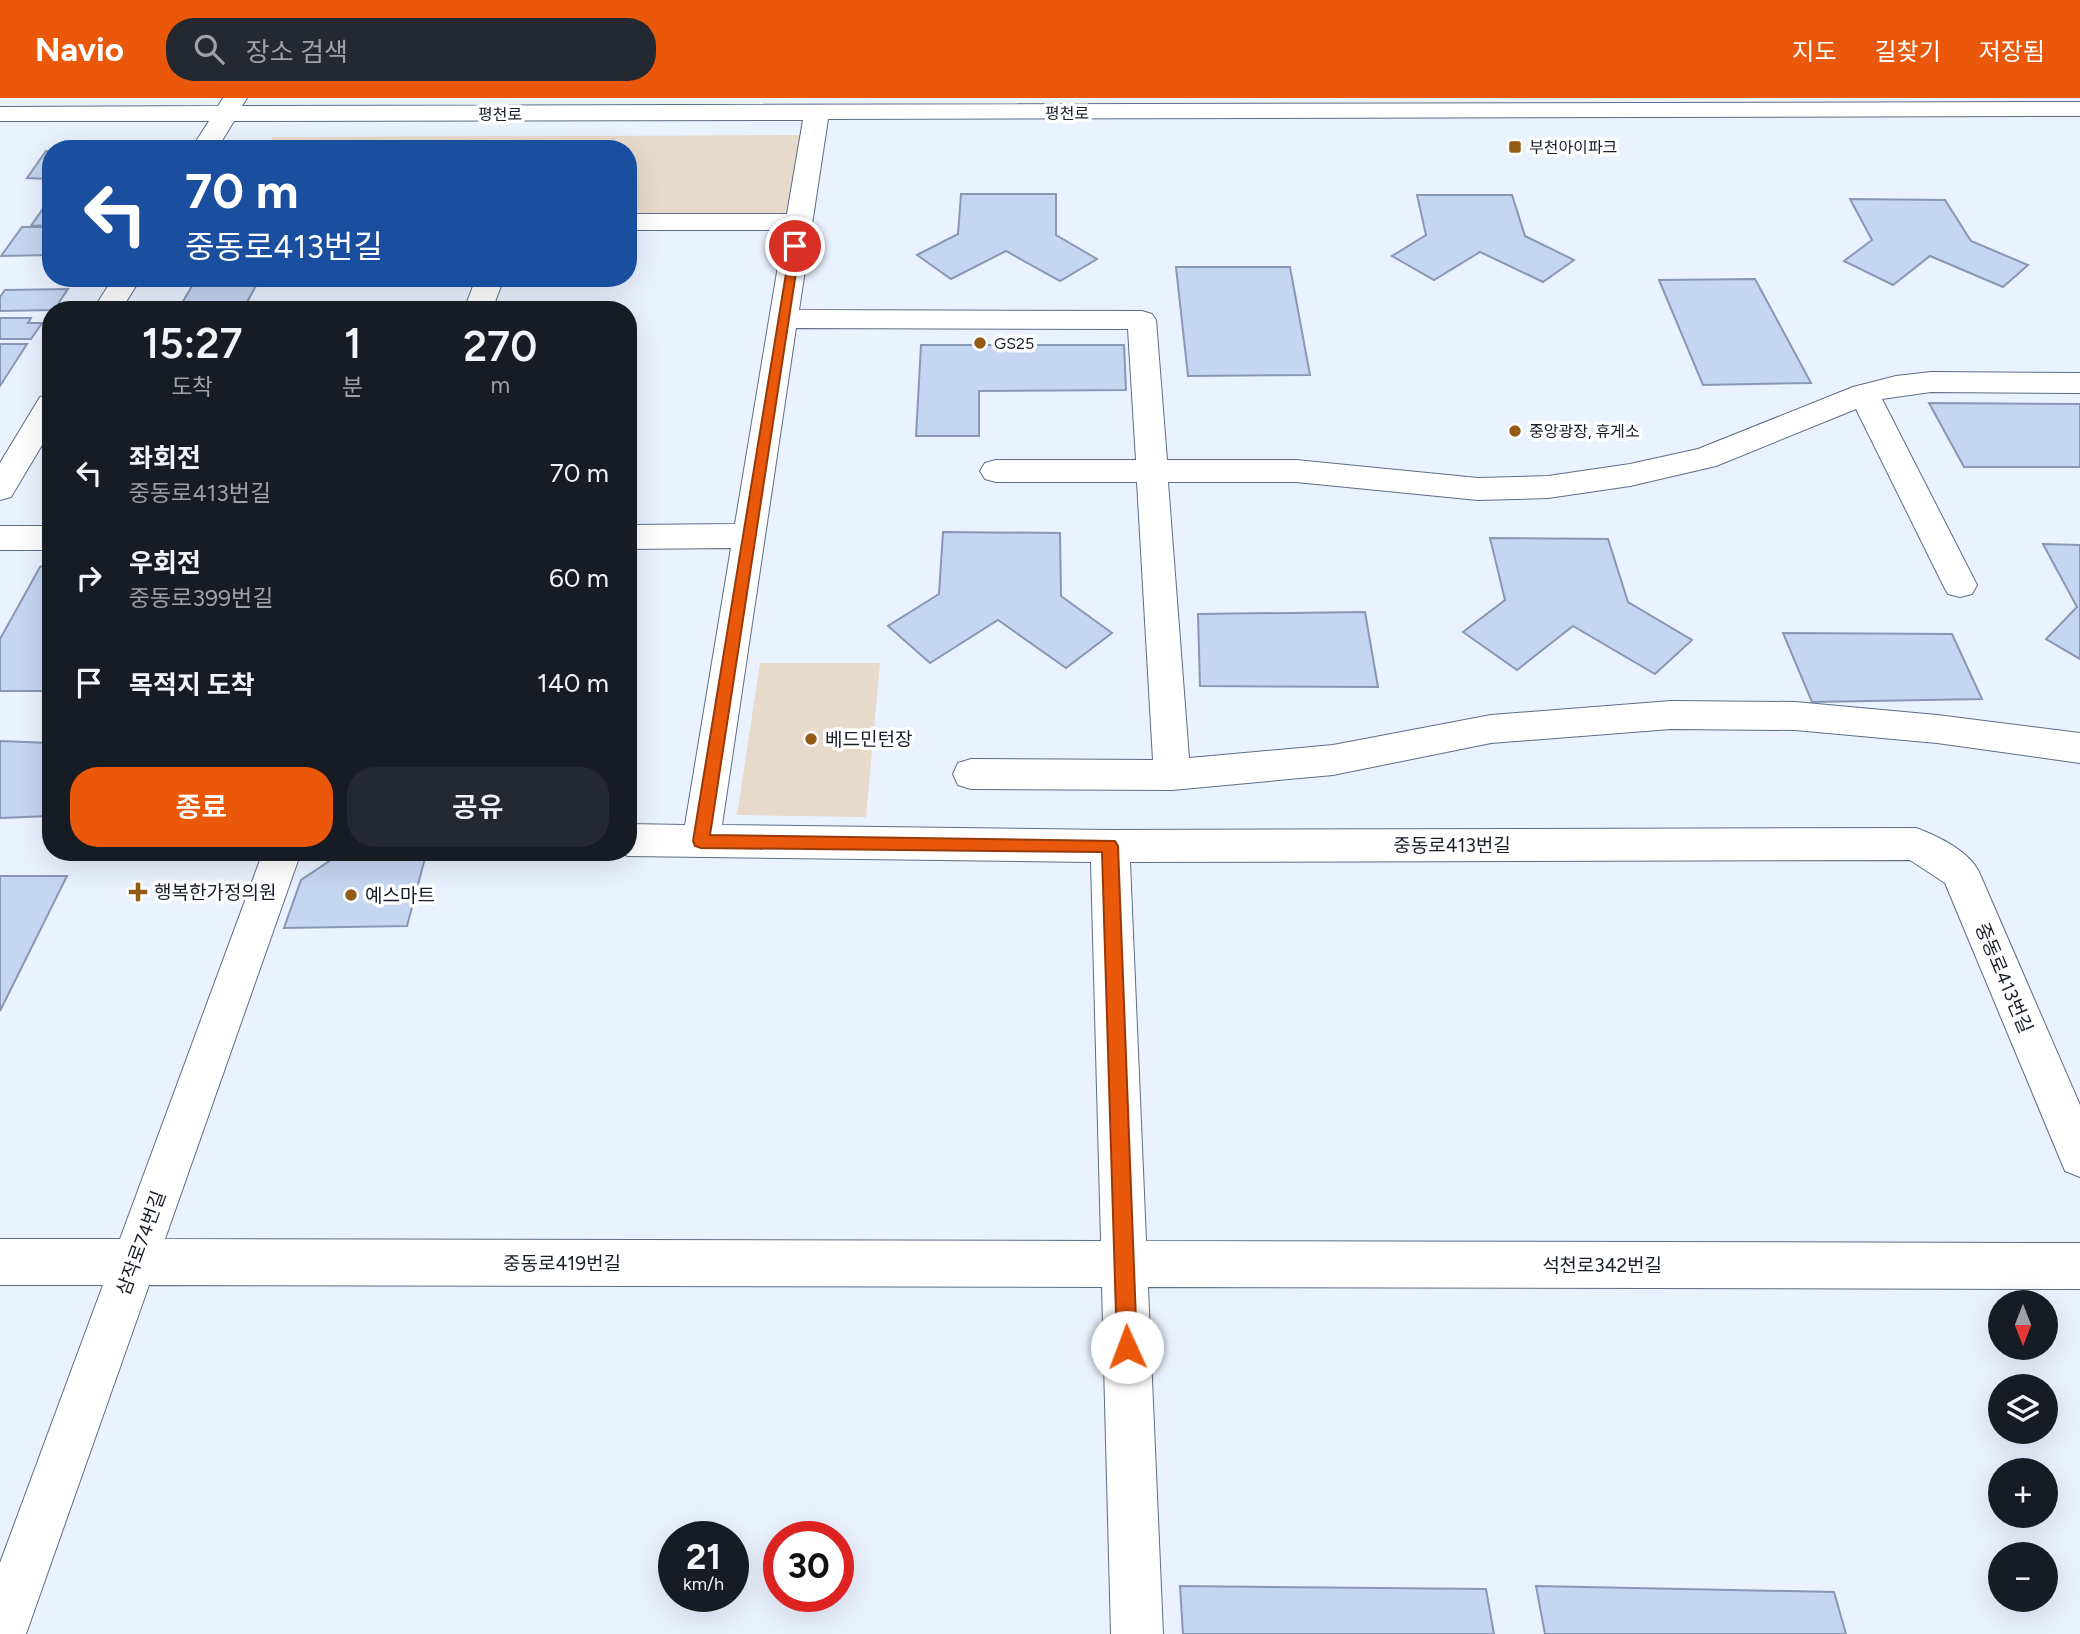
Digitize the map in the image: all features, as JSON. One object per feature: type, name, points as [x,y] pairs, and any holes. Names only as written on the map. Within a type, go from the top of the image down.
[{"type":"street","name":"평천로","points":[[0,114],[135,106],[553,106],[816,114],[1090,106],[2080,109]]},
{"type":"street","points":[[209,140],[230,106]]},
{"type":"street","points":[[701,841],[816,114]]},
{"type":"street","points":[[637,222],[799,222]]},
{"type":"street","points":[[783,318],[1142,320],[1171,775]]},
{"type":"street","points":[[996,471],[1296,471],[1478,489],[1548,487],[1630,475],[1705,458],[1864,394],[1896,386],[1931,382],[2080,383]]},
{"type":"street","points":[[1864,394],[1960,585]]},
{"type":"street","points":[[0,489],[42,419]]},
{"type":"street","points":[[637,537],[749,536]]},
{"type":"street","points":[[0,538],[42,538]]},
{"type":"street","points":[[971,774],[1171,775],[1333,760],[1491,729],[1671,715],[1795,716],[1937,729],[2080,748]]},
{"type":"street","name":"중동로413번길","points":[[637,840],[1110,846],[1916,844],[1960,872],[2080,1156]]},
{"type":"street","points":[[1110,846],[1138,1634]]},
{"type":"street","name":"삼작로74번길","points":[[0,1634],[279,861]]},
{"type":"street","name":"중동로419번길","points":[[0,1262],[1124,1264]]},
{"type":"street","name":"석천로342번길","points":[[1124,1264],[2080,1266]]},
{"type":"shaded area","points":[[812,135],[798,222],[637,223],[637,140],[272,140],[273,137]]},
{"type":"shaded area","name":"베드민턴장","points":[[760,663],[880,663],[866,817],[737,815]]},
{"type":"building","points":[[42,157],[42,179],[27,178]]},
{"type":"building","points":[[961,194],[1056,194],[1056,235],[1097,259],[1060,281],[1006,251],[951,279],[917,255],[958,234]]},
{"type":"building","points":[[1417,195],[1512,195],[1525,236],[1574,260],[1543,282],[1480,252],[1434,280],[1392,256],[1426,235]]},
{"type":"building","points":[[1850,199],[1945,200],[1971,241],[2028,265],[2003,287],[1930,256],[1893,285],[1844,261],[1872,240]]},
{"type":"building","points":[[42,210],[42,225],[31,226]]},
{"type":"building","points":[[22,227],[42,227],[42,255],[1,256]]},
{"type":"building","points":[[1176,267],[1290,267],[1310,375],[1188,376]]},
{"type":"building","points":[[1755,279],[1811,383],[1703,385],[1659,280]]},
{"type":"building","points":[[191,287],[255,287],[248,301],[183,301]]},
{"type":"building","points":[[68,289],[60,301],[42,301],[42,310],[0,311],[0,297],[5,290]]},
{"type":"building","points":[[0,318],[31,318],[28,323],[42,323],[31,339],[0,339]]},
{"type":"building","points":[[0,344],[27,344],[0,386]]},
{"type":"building","points":[[921,345],[1124,345],[1126,390],[979,391],[979,436],[916,436]]},
{"type":"building","points":[[1929,403],[2080,404],[2080,467],[1964,467]]},
{"type":"building","points":[[943,532],[1060,533],[1061,596],[1112,633],[1066,668],[998,620],[930,663],[888,626],[939,594]]},
{"type":"building","points":[[1490,538],[1608,539],[1628,602],[1692,640],[1655,674],[1573,626],[1517,670],[1463,632],[1505,600]]},
{"type":"building","points":[[2043,544],[2080,545],[2080,659],[2046,639],[2077,607]]},
{"type":"building","points":[[42,566],[42,691],[0,691],[0,639]]},
{"type":"building","points":[[1365,612],[1378,687],[1200,686],[1198,614]]},
{"type":"building","points":[[1783,633],[1952,634],[1982,699],[1812,702]]},
{"type":"building","points":[[0,741],[42,743],[42,816],[0,818]]},
{"type":"building","points":[[330,861],[424,861],[407,926],[284,928],[301,880]]},
{"type":"building","points":[[0,876],[67,876],[0,1011]]},
{"type":"building","points":[[1180,1586],[1486,1589],[1494,1634],[1183,1634]]},
{"type":"building","points":[[1536,1586],[1834,1592],[1846,1634],[1545,1634]]},
{"type":"place","name":"부천아이파크","points":[[1515,147]]},
{"type":"place","name":"GS25","points":[[980,343]]},
{"type":"place","name":"중앙광장, 휴게소","points":[[1515,431]]},
{"type":"place","name":"베드민턴장","points":[[811,739]]},
{"type":"place","name":"행복한가정의원","points":[[138,892]]},
{"type":"place","name":"예스마트","points":[[351,895]]},
{"type":"route","points":[[795,246],[701,841],[1110,846],[1127,1347]]}]
